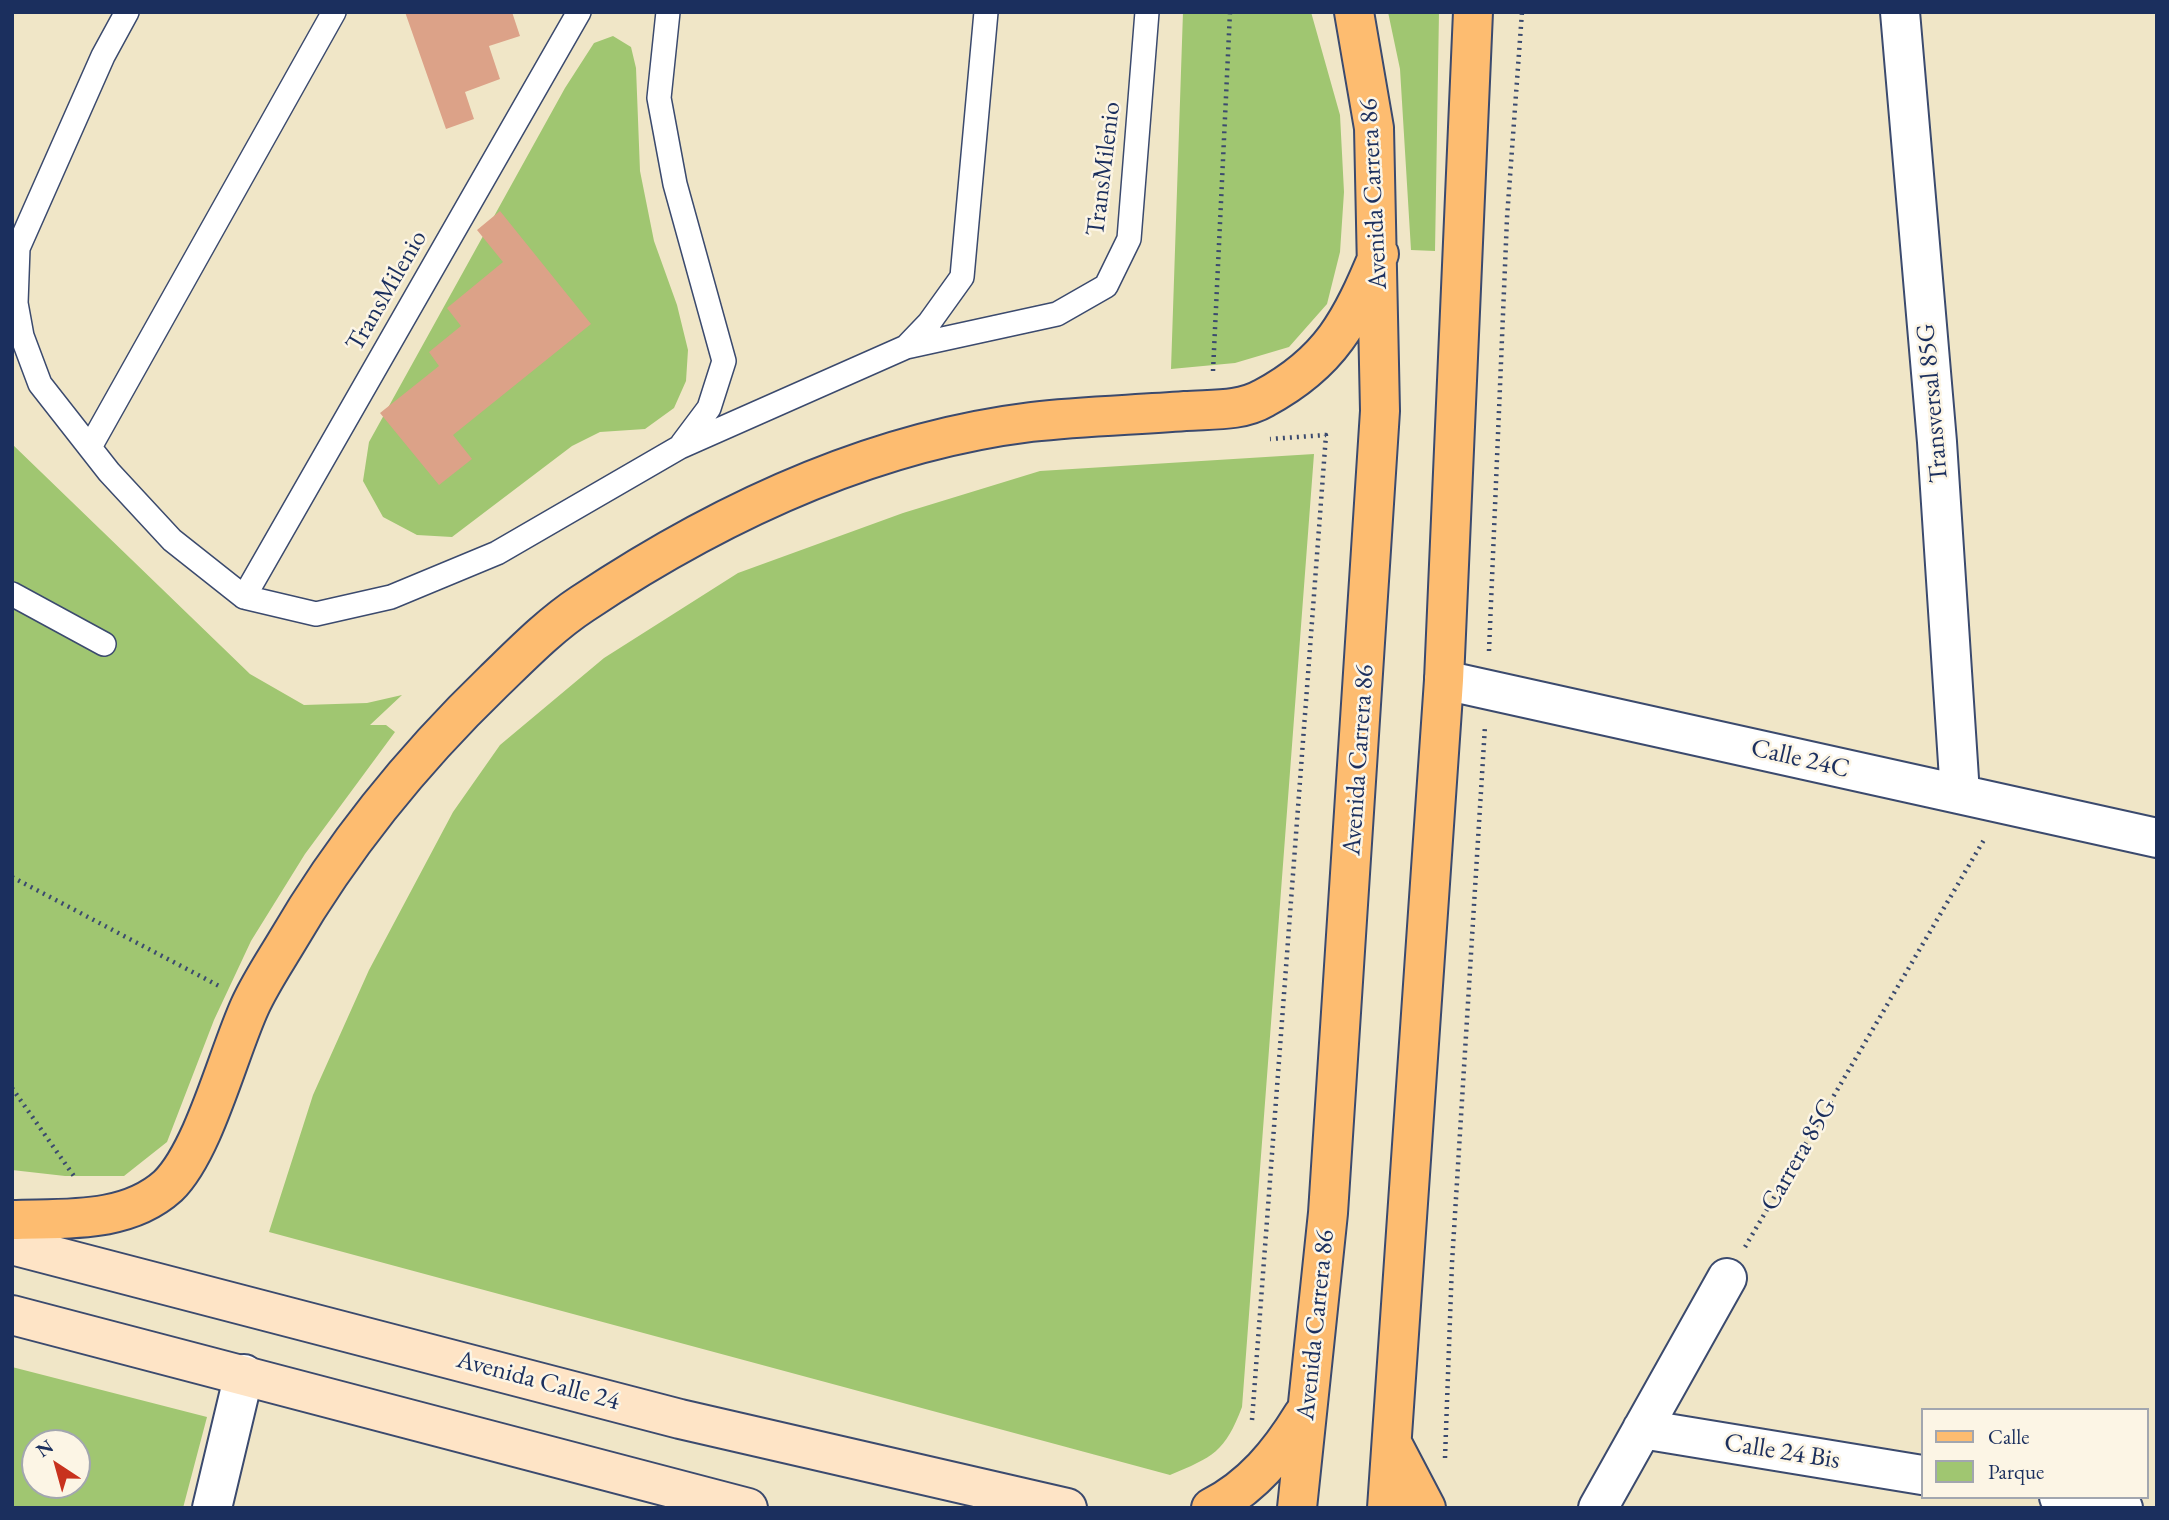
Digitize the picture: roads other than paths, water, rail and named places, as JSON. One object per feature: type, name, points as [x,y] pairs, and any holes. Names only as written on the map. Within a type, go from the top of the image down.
[{"type":"main road","name":"Avenida Carrera 86","points":[[1297,1508],[1328,1213],[1380,411],[1379,254],[1374,128],[1354,12]]},
{"type":"main road","points":[[1387,1508],[1444,680],[1473,12]]},
{"type":"main road","points":[[12,1220],[102,1216],[147,1200],[169,1185],[202,1131],[251,1002],[314,895],[377,806],[423,753],[518,657],[578,607],[698,532],[793,487],[906,447],[967,432],[1034,422],[1245,407],[1312,367],[1335,341],[1354,314],[1379,254]]},
{"type":"main road","name":"Avenida Calle 24","points":[[12,1245],[680,1419],[1067,1508]]},
{"type":"main road","points":[[12,1315],[748,1508]]},
{"type":"main road","points":[[1211,1508],[1255,1478],[1282,1450],[1306,1411]]},
{"type":"main road","points":[[1392,1443],[1426,1508]]},
{"type":"street","name":"Transversal 85G","points":[[1900,12],[1937,442],[1960,794]]},
{"type":"street","name":"Calle 24C","points":[[1444,680],[2157,838]]},
{"type":"street","points":[[1598,1508],[1727,1278]]},
{"type":"street","points":[[212,1508],[244,1374]]},
{"type":"street","name":"Calle 24 Bis","points":[[1642,1429],[1920,1475]]},
{"type":"street","points":[[2071,1499],[2123,1508]]},
{"type":"lane","name":"TransMilenio","points":[[127,12],[103,57],[18,248],[17,337],[40,384],[90,447],[172,540],[244,597],[316,614],[391,597],[497,553],[680,447],[906,348],[1057,314],[1106,286],[1129,239],[1147,12]]},
{"type":"lane","points":[[90,447],[334,12]]},
{"type":"lane","name":"TransMilenio","points":[[244,597],[579,12]]},
{"type":"lane","name":"TransMilenio","points":[[668,12],[659,98],[675,184],[724,361],[709,408],[680,447]]},
{"type":"lane","name":"TransMilenio","points":[[906,348],[929,323],[962,277],[986,12]]},
{"type":"lane","points":[[12,594],[104,645]]}]
